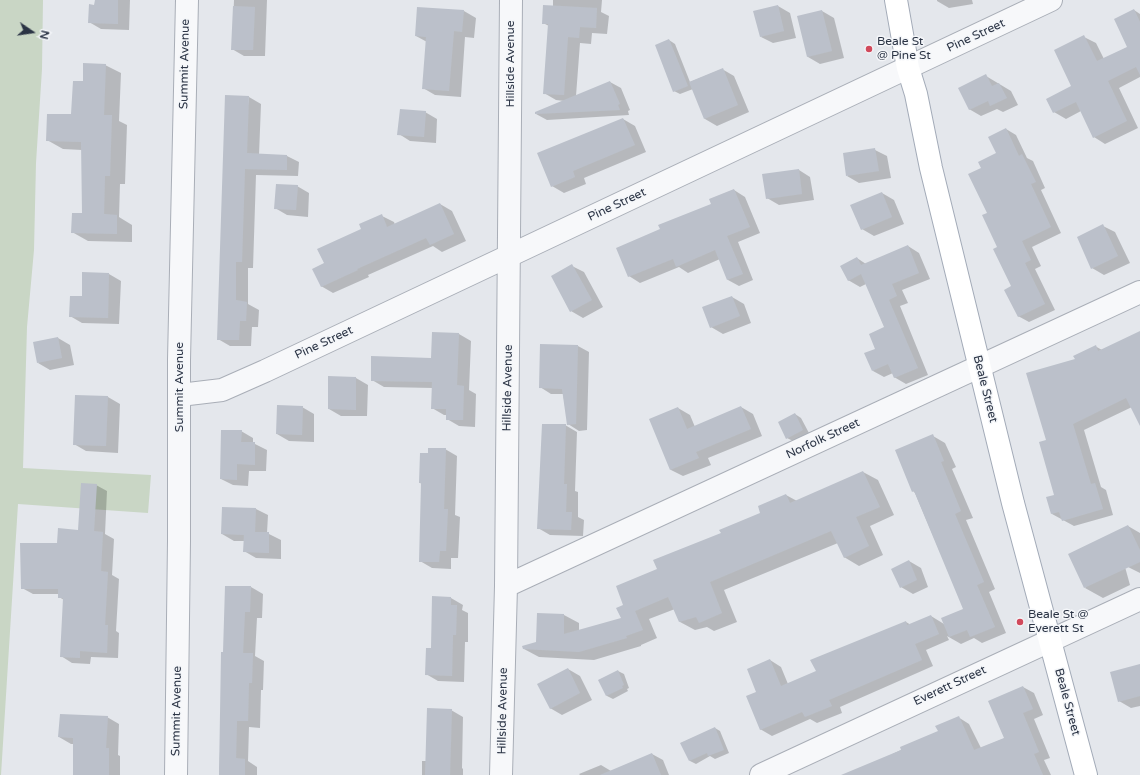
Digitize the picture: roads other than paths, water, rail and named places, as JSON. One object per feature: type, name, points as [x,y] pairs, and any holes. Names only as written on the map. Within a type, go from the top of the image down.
[{"type":"main road","name":"Beale Street","points":[[896,0],[908,68],[916,94],[979,366],[1013,503],[1086,775]]},
{"type":"street","name":"Summit Avenue","points":[[176,775],[180,541],[180,395],[187,0]]},
{"type":"street","name":"Hillside Avenue","points":[[501,775],[506,586],[512,0]]},
{"type":"street","name":"Pine Street","points":[[180,395],[222,390],[510,256],[1051,0]]},
{"type":"street","name":"Norfolk Street","points":[[506,586],[1140,292]]},
{"type":"street","name":"Everett Street","points":[[761,775],[1140,599]]},
{"type":"place","name":"Beale St @ Pine St","points":[[869,49]]},
{"type":"place","name":"Beale St @ Everett St","points":[[1020,622]]}]
